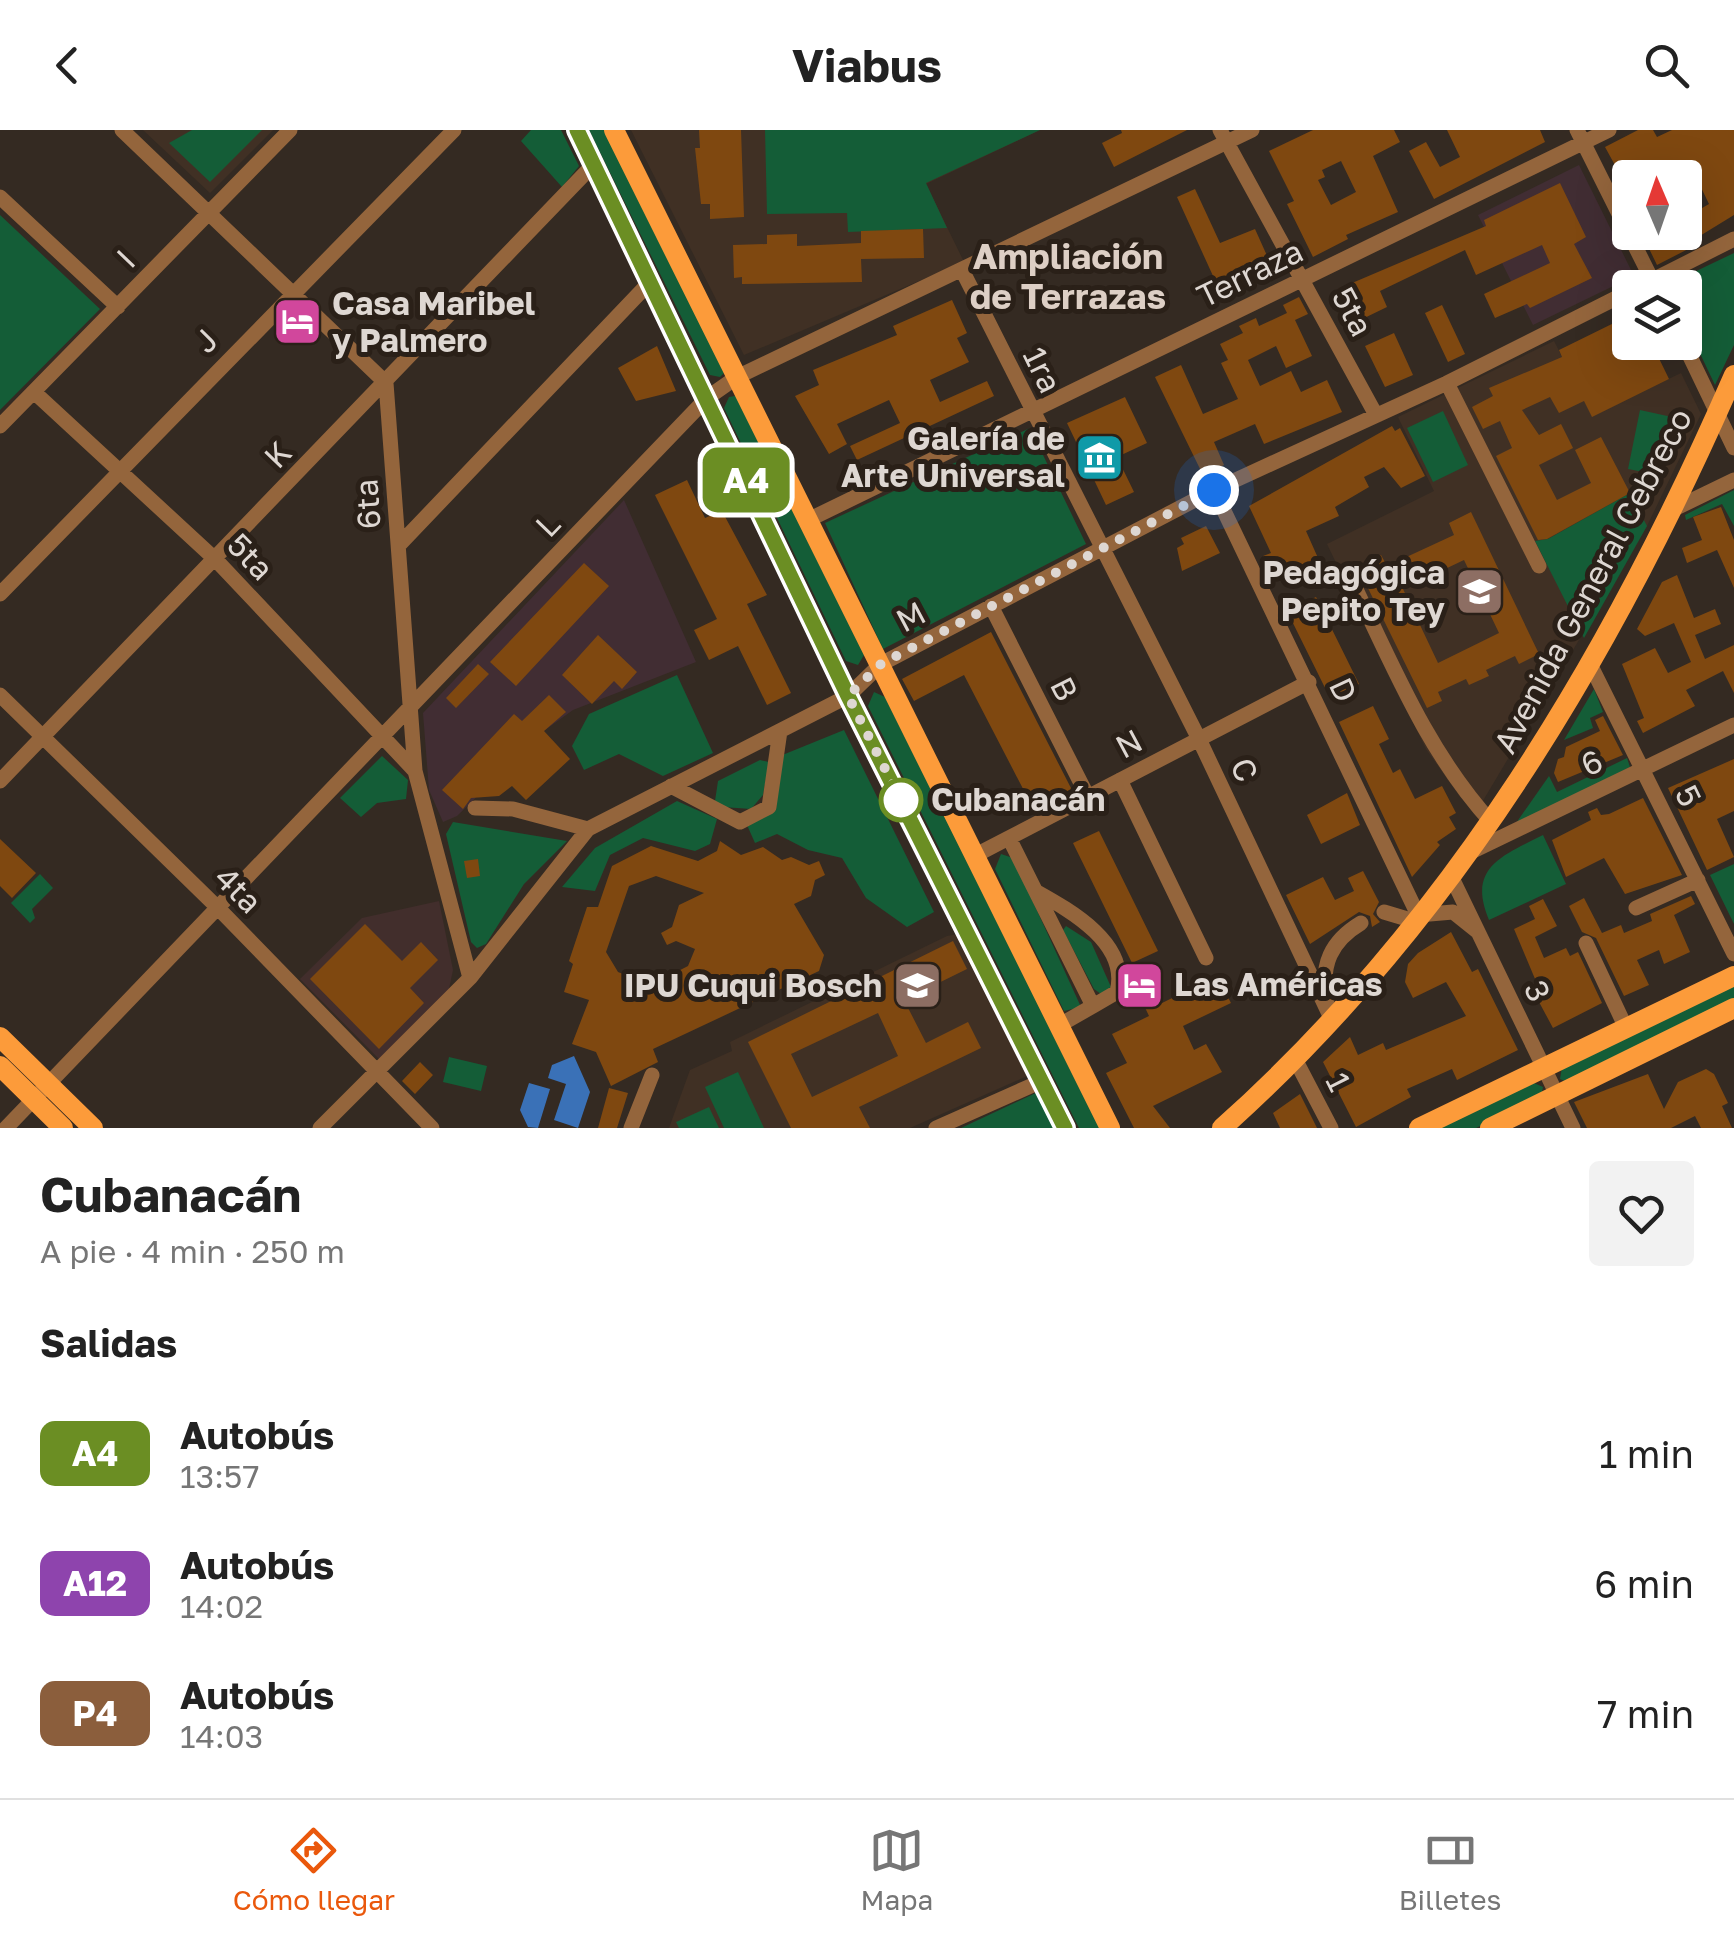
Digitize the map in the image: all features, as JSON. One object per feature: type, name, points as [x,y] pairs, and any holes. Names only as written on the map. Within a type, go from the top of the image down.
[{"type":"main road","points":[[577,130],[848,696],[1065,1128]]},
{"type":"main road","points":[[614,130],[1110,1128]]},
{"type":"main road","name":"Avenida General Cebreco","points":[[1222,1128],[1296,1061],[1473,851],[1590,664],[1672,510],[1734,375]]},
{"type":"main road","points":[[1419,1128],[1734,976]]},
{"type":"main road","points":[[1490,1128],[1734,1008]]},
{"type":"main road","points":[[0,1037],[63,1128]]},
{"type":"main road","points":[[0,1066],[94,1128]]},
{"type":"street","points":[[122,130],[386,383]]},
{"type":"street","name":"I","points":[[0,426],[290,130]]},
{"type":"street","name":"J","points":[[0,594],[118,469],[454,130]]},
{"type":"street","name":"L","points":[[6,1128],[707,398],[737,377],[962,270],[1224,136],[1252,130]]},
{"type":"street","name":"Terraza","points":[[808,520],[1304,278],[1580,136],[1608,130]]},
{"type":"street","name":"5ta","points":[[1224,136],[1376,416]]},
{"type":"street","points":[[1580,136],[1641,270]]},
{"type":"street","name":"K","points":[[0,781],[594,164]]},
{"type":"street","points":[[0,196],[118,307]]},
{"type":"street","points":[[1677,270],[1734,240]]},
{"type":"street","name":"1ra","points":[[962,270],[1101,549]]},
{"type":"street","points":[[399,544],[650,281]]},
{"type":"street","name":"M","points":[[320,1128],[470,978],[588,829],[848,696],[881,664],[1214,490],[1446,383],[1612,300]]},
{"type":"street","points":[[1692,360],[1734,448]]},
{"type":"street","name":"6ta","points":[[386,383],[415,771],[470,978]]},
{"type":"street","points":[[1446,383],[1539,566]]},
{"type":"street","name":"5ta","points":[[34,392],[216,560],[415,771]]},
{"type":"street","points":[[1672,510],[1734,480]]},
{"type":"street","name":"D","points":[[1214,490],[1309,682],[1416,918]]},
{"type":"street","name":"C","points":[[1101,549],[1199,739],[1331,1018]]},
{"type":"street","points":[[1352,581],[1427,736],[1462,790],[1492,823]]},
{"type":"street","name":"B","points":[[991,606],[1088,797]]},
{"type":"street","name":"5","points":[[1590,664],[1734,954]]},
{"type":"street","name":"N","points":[[974,856],[1309,682]]},
{"type":"street","name":"4ta","points":[[0,695],[218,908],[432,1128]]},
{"type":"street","name":"6","points":[[1473,851],[1734,725]]},
{"type":"street","points":[[671,786],[740,822],[769,808],[780,731]]},
{"type":"street","points":[[1120,780],[1206,958]]},
{"type":"street","points":[[475,808],[513,809],[588,829]]},
{"type":"street","points":[[1010,838],[1093,1006]]},
{"type":"street","name":"3","points":[[1452,878],[1573,1128]]},
{"type":"street","points":[[1636,908],[1698,880]]},
{"type":"street","points":[[1037,892],[1089,924],[1118,966],[1117,992],[1058,1026]]},
{"type":"street","points":[[1384,912],[1416,918],[1453,912],[1478,932]]},
{"type":"street","points":[[1331,1018],[1324,971],[1331,949],[1343,934],[1361,923]]},
{"type":"street","points":[[1586,943],[1626,1028]]},
{"type":"street","name":"1","points":[[1296,1061],[1331,1128]]},
{"type":"street","points":[[631,1128],[652,1075]]},
{"type":"street","points":[[936,1128],[1042,1081]]},
{"type":"shaded area","points":[[143,130],[273,130],[210,193]]},
{"type":"shaded area","points":[[631,130],[1040,130],[926,184],[964,262],[744,355]]},
{"type":"shaded area","points":[[1579,165],[1612,232],[1612,250],[1621,250],[1631,270],[1612,270],[1612,287],[1533,325],[1478,215]]},
{"type":"shaded area","name":"Pedagógica Pepito Tey","points":[[1554,341],[1592,416],[1681,373],[1701,414],[1647,526],[1478,809],[1460,797],[1426,749],[1327,544],[1434,491],[1398,417]]},
{"type":"shaded area","points":[[624,500],[696,662],[573,710],[545,730],[457,816],[443,822],[429,790],[423,713]]},
{"type":"shaded area","points":[[439,901],[453,970],[449,989],[380,1060],[300,979],[362,918]]},
{"type":"shaded area","name":"IPU Cuqui Bosch","points":[[965,933],[1034,1073],[910,1128],[669,1128],[690,1070],[732,1051],[730,1042],[947,936]]},
{"type":"green space","points":[[192,130],[262,130],[210,182],[169,143]]},
{"type":"green space","points":[[531,130],[561,130],[579,166],[562,187],[521,141]]},
{"type":"green space","points":[[589,130],[607,130],[724,373],[720,377],[710,375]]},
{"type":"green space","points":[[765,130],[1040,130],[926,183],[947,228],[848,232],[847,213],[767,214]]},
{"type":"green space","points":[[0,215],[100,309],[0,410]]},
{"type":"green space","points":[[1734,253],[1734,345],[1715,385],[1702,358],[1702,270],[1698,270]]},
{"type":"green space","points":[[729,397],[740,399],[864,655],[858,665],[846,661],[724,408]]},
{"type":"green space","points":[[1640,410],[1672,417],[1659,475],[1628,469]]},
{"type":"green space","points":[[1443,411],[1468,465],[1433,482],[1407,428]]},
{"type":"green space","points":[[1030,428],[1086,544],[883,649],[825,523]]},
{"type":"green space","points":[[1734,490],[1734,526],[1722,504],[1686,520],[1685,515]]},
{"type":"green space","points":[[1630,493],[1647,526],[1584,638],[1535,541],[1548,539]]},
{"type":"green space","points":[[677,675],[713,753],[663,776],[619,754],[584,770],[572,746],[589,714]]},
{"type":"green space","points":[[1594,689],[1603,712],[1590,718],[1593,728],[1564,740]]},
{"type":"green space","points":[[874,692],[885,697],[1101,1128],[1079,1128],[868,706]]},
{"type":"green space","points":[[844,730],[934,912],[907,927],[866,898],[842,858],[808,850],[777,834],[755,843],[747,825],[776,810],[780,756]]},
{"type":"green space","points":[[382,756],[408,780],[406,799],[377,803],[361,817],[340,798]]},
{"type":"green space","points":[[1627,758],[1630,767],[1514,826],[1549,776],[1557,792]]},
{"type":"green space","points":[[760,760],[769,762],[763,795],[751,809],[723,807],[715,801],[718,781]]},
{"type":"green space","points":[[677,801],[717,819],[710,844],[695,851],[643,838],[610,855],[595,891],[562,887],[595,848]]},
{"type":"green space","points":[[453,822],[567,841],[524,884],[486,944],[477,948],[471,942],[446,834]]},
{"type":"green space","points":[[1543,835],[1566,884],[1489,920],[1483,902],[1485,876],[1502,857]]},
{"type":"green space","points":[[1001,854],[1013,858],[1081,1007],[1064,1011],[995,869]]},
{"type":"green space","points":[[1734,864],[1734,924],[1710,875]]},
{"type":"green space","points":[[40,874],[53,888],[32,909],[35,918],[30,923],[11,903]]},
{"type":"green space","points":[[1066,926],[1091,942],[1111,987],[1101,994],[1094,989],[1063,930]]},
{"type":"green space","points":[[1734,985],[1734,999],[1567,1082],[1560,1079],[1562,1067]]},
{"type":"green space","points":[[449,1057],[487,1066],[481,1091],[443,1082]]},
{"type":"green space","points":[[738,1072],[764,1128],[724,1128],[705,1087]]},
{"type":"green space","points":[[1534,1083],[1543,1087],[1541,1097],[1476,1128],[1438,1128]]},
{"type":"green space","points":[[1040,1091],[1057,1128],[961,1128]]},
{"type":"green space","points":[[709,1107],[719,1128],[679,1128],[676,1122]]},
{"type":"water","points":[[574,1056],[590,1092],[578,1128],[554,1120],[566,1084],[548,1078],[552,1065]]},
{"type":"water","points":[[529,1083],[550,1089],[538,1128],[528,1127],[520,1110]]},
{"type":"building","points":[[699,130],[741,130],[744,217],[710,219],[710,204],[701,204],[695,148],[700,148]]},
{"type":"building","points":[[1121,130],[1187,130],[1114,167],[1102,143],[1122,133]]},
{"type":"building","points":[[1313,130],[1394,130],[1400,142],[1373,156],[1398,212],[1346,235],[1348,239],[1313,257],[1287,204],[1294,201],[1269,151]],"holes":[[[1341,161],[1356,192],[1331,205],[1318,180],[1325,177],[1322,170]]]},
{"type":"building","points":[[1447,130],[1540,130],[1545,142],[1434,199],[1409,151],[1426,142],[1440,167],[1460,157]]},
{"type":"building","points":[[1638,130],[1653,130],[1657,137],[1672,130],[1734,130],[1734,215],[1702,235],[1702,208],[1709,204],[1702,190],[1702,160],[1612,160],[1605,147]]},
{"type":"building","points":[[1560,183],[1586,237],[1574,244],[1592,278],[1530,308],[1527,304],[1495,318],[1484,294],[1550,263],[1542,245],[1476,275],[1465,250],[1380,291],[1387,307],[1354,323],[1338,289],[1486,226],[1484,220]]},
{"type":"building","points":[[1195,189],[1220,243],[1255,229],[1273,269],[1242,283],[1245,290],[1224,300],[1177,197]]},
{"type":"building","points":[[923,229],[924,258],[861,259],[862,282],[742,284],[742,277],[734,278],[733,245],[767,244],[767,235],[797,234],[797,246],[861,243],[861,231]]},
{"type":"building","points":[[1650,250],[1686,250],[1657,265]]},
{"type":"building","points":[[1299,297],[1308,314],[1295,320],[1312,356],[1286,368],[1276,346],[1248,360],[1260,386],[1291,371],[1301,392],[1327,380],[1342,412],[1264,444],[1255,424],[1214,442],[1224,465],[1203,475],[1155,377],[1181,365],[1203,414],[1238,399],[1221,363],[1228,360],[1220,344],[1243,333],[1239,326],[1256,318],[1259,326],[1287,313],[1283,305]]},
{"type":"building","points":[[952,300],[967,333],[957,338],[969,362],[930,380],[940,402],[987,381],[994,396],[857,460],[850,446],[900,423],[889,400],[837,424],[847,444],[829,454],[795,396],[819,385],[813,370],[897,335],[893,326]]},
{"type":"building","points":[[1442,305],[1465,354],[1448,362],[1425,313]]},
{"type":"building","points":[[1612,324],[1612,360],[1660,360],[1669,379],[1592,417],[1584,401],[1559,413],[1550,397],[1522,410],[1539,435],[1561,424],[1573,448],[1539,465],[1557,500],[1591,483],[1575,450],[1601,437],[1630,493],[1547,539],[1538,540],[1496,456],[1512,448],[1500,421],[1483,429],[1472,407],[1493,396],[1489,388],[1562,357],[1559,350]]},
{"type":"building","points":[[1394,333],[1413,375],[1385,387],[1365,346]]},
{"type":"building","points":[[657,346],[676,391],[636,401],[618,368]]},
{"type":"building","name":"Galería de Arte Universal","points":[[1125,397],[1147,443],[1117,457],[1134,492],[1106,505],[1067,423]]},
{"type":"building","points":[[1392,426],[1395,431],[1400,428],[1425,476],[1401,488],[1384,467],[1364,477],[1369,487],[1335,507],[1339,516],[1306,531],[1318,558],[1273,580],[1263,556],[1271,553],[1249,506]]},
{"type":"building","points":[[687,480],[705,518],[722,511],[767,595],[747,604],[791,693],[767,705],[738,646],[709,660],[694,630],[717,619],[655,495]]},
{"type":"building","points":[[1721,507],[1734,540],[1734,588],[1717,550],[1687,563],[1682,548],[1702,540],[1693,517]]},
{"type":"building","points":[[1471,512],[1539,654],[1519,664],[1515,656],[1486,670],[1489,676],[1469,685],[1466,679],[1438,692],[1442,701],[1427,708],[1362,576],[1353,568],[1381,555],[1387,566],[1454,535],[1449,523]],"holes":[[[1464,560],[1499,633],[1438,663],[1403,589]]]},
{"type":"building","points":[[1206,526],[1220,553],[1182,571],[1177,548],[1184,544],[1181,538]]},
{"type":"building","points":[[584,563],[609,586],[516,686],[490,662]]},
{"type":"building","points":[[1677,575],[1694,618],[1715,609],[1721,624],[1695,635],[1705,659],[1734,645],[1734,693],[1723,671],[1686,690],[1695,706],[1643,733],[1637,721],[1644,718],[1622,664],[1655,648],[1668,673],[1691,662],[1674,623],[1645,636],[1637,629],[1662,582]]},
{"type":"building","points":[[1316,597],[1359,684],[1330,698],[1287,611]]},
{"type":"building","points":[[991,632],[1072,790],[1034,810],[964,675],[914,701],[902,679]]},
{"type":"building","points":[[598,635],[637,672],[622,689],[614,681],[592,704],[562,675]]},
{"type":"building","points":[[478,664],[489,674],[456,708],[446,698]]},
{"type":"building","points":[[549,695],[566,712],[544,731],[570,759],[526,800],[512,786],[499,796],[471,798],[463,809],[442,790],[514,714],[522,721]]},
{"type":"building","points":[[1373,706],[1389,739],[1379,744],[1393,773],[1400,769],[1415,799],[1442,786],[1456,813],[1449,817],[1456,829],[1437,842],[1440,845],[1412,877],[1339,722]]},
{"type":"building","points":[[1603,716],[1623,755],[1558,782],[1554,773],[1566,747],[1600,731],[1595,720]]},
{"type":"building","points":[[1734,759],[1734,811],[1717,819],[1734,857],[1707,870],[1668,788]]},
{"type":"building","points":[[1347,793],[1360,825],[1321,844],[1307,815]]},
{"type":"building","points":[[1643,798],[1682,875],[1625,894],[1604,858],[1566,877],[1552,840],[1591,820],[1588,812],[1597,808],[1601,815],[1609,814]]},
{"type":"building","points":[[1099,831],[1158,951],[1132,963],[1073,843]]},
{"type":"building","points":[[0,839],[36,873],[12,898],[0,886]]},
{"type":"building","points":[[720,841],[741,855],[763,847],[782,860],[791,857],[809,865],[819,861],[825,875],[815,880],[811,896],[794,904],[824,955],[819,971],[653,1049],[658,1062],[611,1086],[596,1052],[572,1044],[589,1000],[564,992],[573,964],[569,961],[587,907],[598,907],[612,866],[651,846],[698,861],[717,851]],"holes":[[[656,876],[704,893],[679,905],[672,927],[661,933],[667,945],[676,941],[695,949],[688,966],[651,985],[618,972],[606,952],[629,886]]]},
{"type":"building","points":[[478,859],[480,876],[467,878],[464,861]]},
{"type":"building","points":[[1363,871],[1379,902],[1373,914],[1380,922],[1372,927],[1370,916],[1359,912],[1310,944],[1286,895],[1323,877],[1335,900],[1354,891],[1348,878]]},
{"type":"building","points":[[1691,896],[1695,904],[1674,915],[1690,952],[1664,964],[1659,950],[1637,960],[1649,985],[1624,996],[1596,938],[1582,932],[1569,906],[1584,898],[1602,933],[1621,925],[1624,933],[1652,921],[1650,914]]},
{"type":"building","points":[[1543,899],[1557,926],[1535,937],[1544,958],[1566,948],[1570,956],[1578,952],[1602,1003],[1553,1028],[1532,989],[1538,986],[1514,929],[1535,919],[1529,906]]},
{"type":"building","points":[[365,924],[402,961],[421,942],[438,960],[410,988],[424,1003],[379,1049],[310,979]]},
{"type":"building","points":[[1451,932],[1472,972],[1478,969],[1518,1050],[1457,1080],[1452,1069],[1407,1089],[1411,1097],[1356,1127],[1323,1062],[1350,1037],[1358,1055],[1383,1043],[1386,1050],[1466,1016],[1446,982],[1413,998],[1405,982],[1408,964],[1418,953]]},
{"type":"building","points":[[953,941],[967,969],[904,1000],[926,1043],[968,1022],[981,1048],[859,1107],[870,1128],[791,1128],[748,1042]],"holes":[[[878,1013],[898,1056],[812,1097],[791,1054]]]},
{"type":"building","name":"Las Américas","points":[[1142,963],[1162,1003],[1217,976],[1231,1003],[1183,1026],[1194,1050],[1206,1044],[1222,1072],[1153,1106],[1170,1128],[1134,1128],[1106,1073],[1127,1063],[1112,1034],[1149,1016],[1139,995],[1131,999],[1128,993],[1129,969]]},
{"type":"building","points":[[420,1062],[433,1075],[415,1094],[402,1081]]},
{"type":"building","points":[[1706,1069],[1714,1074],[1728,1103],[1722,1106],[1732,1128],[1701,1128],[1695,1116],[1671,1128],[1587,1128],[1574,1102],[1648,1074],[1664,1109],[1678,1082]]},
{"type":"building","points":[[609,1088],[628,1093],[617,1128],[598,1128]]},
{"type":"building","points":[[1300,1094],[1317,1128],[1280,1128],[1273,1113]]},
{"type":"bus line","name":"A4","points":[[577,130],[848,696],[1065,1128]]},
{"type":"place","name":"Casa Maribel y Palmero","points":[[297,322]]},
{"type":"place","name":"Galería de Arte Universal","points":[[1100,457]]},
{"type":"place","name":"Pedagógica Pepito Tey","points":[[1480,591]]},
{"type":"place","name":"Cubanacán","points":[[901,800]]},
{"type":"place","name":"Las Américas","points":[[1139,985]]},
{"type":"place","name":"IPU Cuqui Bosch","points":[[917,986]]},
{"type":"district","name":"Ampliación de Terrazas","points":[[1068,277]]},
{"type":"route","points":[[901,800],[848,696],[864,680],[881,664],[1214,490]]}]
